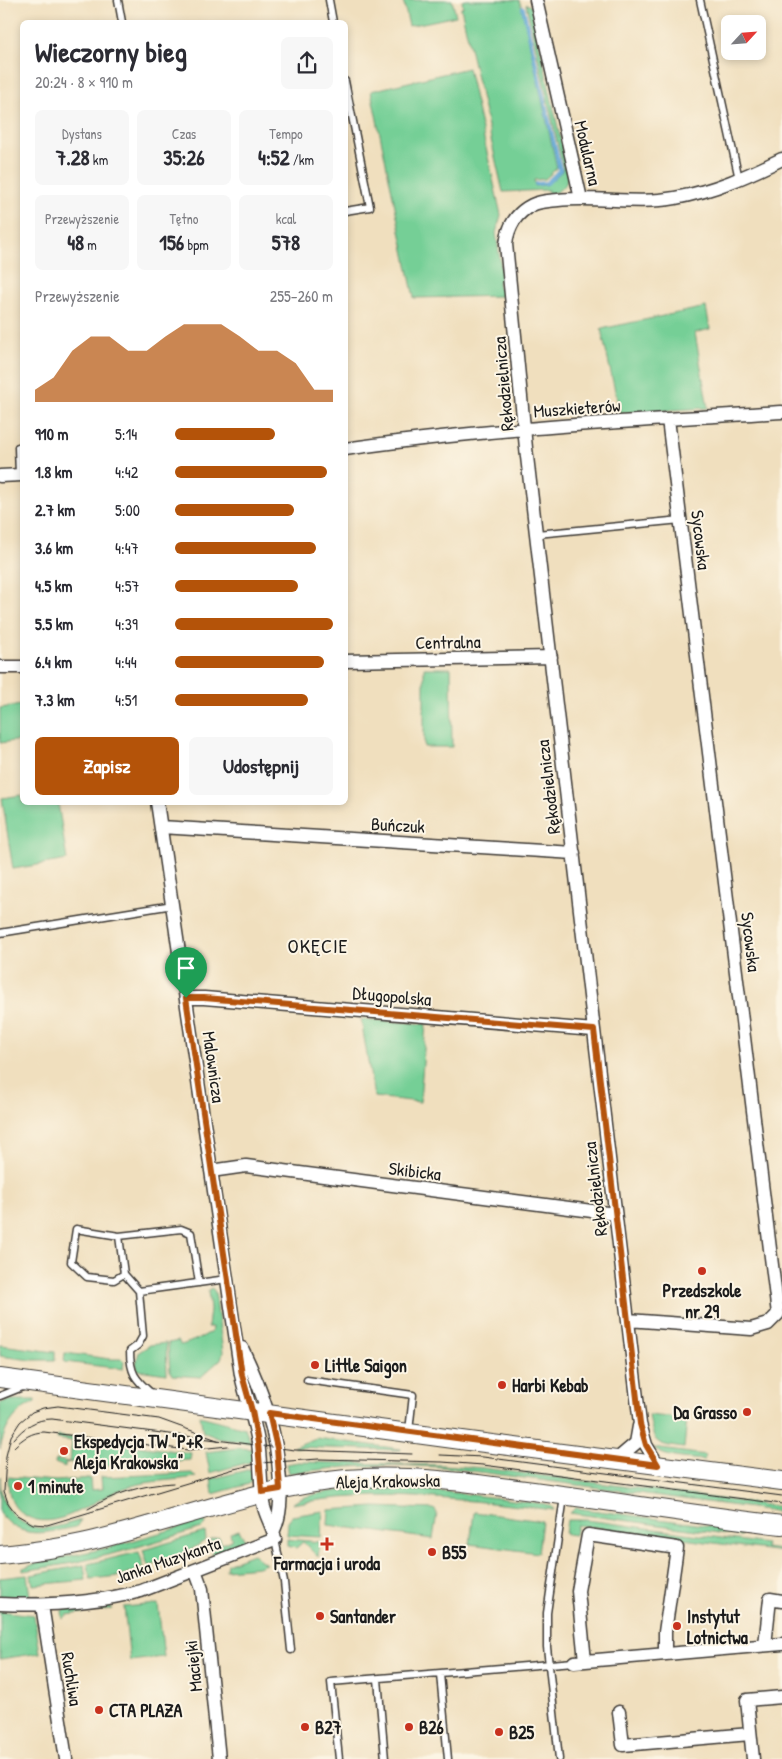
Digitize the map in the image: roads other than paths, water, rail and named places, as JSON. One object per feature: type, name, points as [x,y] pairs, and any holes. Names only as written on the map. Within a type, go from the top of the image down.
[{"type":"main road","points":[[0,1378],[782,1481]]},
{"type":"main road","name":"Aleja Krakowska","points":[[0,1555],[90,1541],[262,1492],[347,1479],[395,1477],[444,1479],[564,1494],[782,1526]]},
{"type":"street","name":"Modularna","points":[[536,0],[581,198],[659,200],[692,195],[740,180],[782,159]]},
{"type":"street","name":"Rękodzielnicza","points":[[581,198],[543,201],[531,205],[515,218],[507,233],[506,244],[525,429],[640,1424],[646,1445],[658,1465]]},
{"type":"street","name":"Muszkieterów","points":[[348,448],[418,438],[525,429],[782,412]]},
{"type":"street","name":"Sycowska","points":[[628,1320],[751,1329],[768,1324],[778,1314],[668,419]]},
{"type":"street","points":[[0,476],[20,475]]},
{"type":"street","name":"Centralna","points":[[348,661],[551,657]]},
{"type":"street","points":[[0,667],[20,667]]},
{"type":"street","name":"Malownicza","points":[[157,805],[242,1379],[260,1412]]},
{"type":"street","name":"Buńczuk","points":[[161,827],[574,853]]},
{"type":"street","name":"Długopolska","points":[[186,998],[594,1030]]},
{"type":"street","name":"Skibicka","points":[[211,1171],[246,1166],[616,1214]]},
{"type":"street","points":[[260,1412],[277,1448],[280,1489],[279,1514],[274,1535]]},
{"type":"street","points":[[260,1412],[258,1443],[262,1492],[265,1512],[274,1535]]},
{"type":"street","name":"Rękodzielnicza","points":[[616,1460],[636,1443],[640,1424]]},
{"type":"street","name":"Janka Muzykanta","points":[[0,1604],[42,1605],[125,1595],[195,1570],[274,1535]]},
{"type":"street","points":[[666,1654],[665,1632],[677,1548],[588,1535],[578,1591],[580,1662],[782,1644]]},
{"type":"street","name":"Maciejki","points":[[195,1570],[202,1590],[219,1759]]},
{"type":"street","points":[[765,1645],[770,1599],[782,1601]]},
{"type":"street","name":"Ruchliwa","points":[[42,1605],[66,1759]]},
{"type":"street","points":[[753,1759],[747,1700],[782,1697]]},
{"type":"street","points":[[620,1712],[623,1745],[750,1734]]},
{"type":"lane","points":[[118,0],[122,20]]},
{"type":"lane","points":[[328,0],[333,20]]},
{"type":"lane","points":[[700,0],[740,180]]},
{"type":"lane","points":[[348,96],[370,207],[348,211]]},
{"type":"lane","points":[[20,446],[18,447],[20,466]]},
{"type":"lane","points":[[537,534],[681,520]]},
{"type":"lane","points":[[0,933],[173,906]]},
{"type":"lane","points":[[124,1274],[114,1280],[87,1277],[71,1262],[76,1229],[119,1236],[181,1229],[191,1233],[199,1283]]},
{"type":"lane","points":[[119,1236],[124,1274],[139,1291],[143,1336],[130,1352],[130,1364],[138,1382],[156,1398]]},
{"type":"lane","points":[[139,1291],[227,1279]]},
{"type":"lane","points":[[307,1380],[413,1395],[408,1432]]},
{"type":"lane","points":[[0,1396],[25,1386],[41,1383]]},
{"type":"lane","points":[[559,1759],[549,1664],[547,1613],[564,1494]]},
{"type":"lane","points":[[274,1535],[284,1582],[291,1650]]},
{"type":"lane","points":[[0,1549],[19,1553]]},
{"type":"lane","points":[[339,1759],[331,1682],[580,1662]]},
{"type":"lane","points":[[440,1674],[448,1759]]},
{"type":"lane","points":[[378,1679],[385,1759]]},
{"type":"waterway","points":[[523,8],[560,170],[547,183],[536,184]]},
{"type":"tram line","points":[[220,1441],[159,1419],[58,1406],[43,1408],[32,1412],[20,1422],[11,1436],[6,1456],[4,1491],[8,1503],[17,1515],[33,1524],[47,1525],[234,1469],[260,1463],[319,1459],[483,1465],[782,1504]]},
{"type":"tram line","points":[[14,1439],[31,1425],[41,1420],[52,1419],[295,1450],[412,1454]]},
{"type":"tram line","points":[[14,1447],[28,1436],[44,1432],[188,1450],[228,1446]]},
{"type":"tram line","points":[[440,1455],[483,1457],[782,1496]]},
{"type":"tram line","points":[[88,1509],[108,1498],[129,1491],[173,1483]]},
{"type":"place","name":"Przedszkole nr 29","points":[[702,1271]]},
{"type":"place","name":"Little Saigon","points":[[315,1365]]},
{"type":"place","name":"Harbi Kebab","points":[[502,1385]]},
{"type":"place","name":"Da Grasso","points":[[747,1412]]},
{"type":"place","name":"Ekspedycja TW \"P+R Aleja Krakowska\"","points":[[64,1451]]},
{"type":"place","name":"1 minute","points":[[18,1486]]},
{"type":"place","name":"Farmacja i uroda","points":[[327,1544]]},
{"type":"place","name":"B55","points":[[432,1552]]},
{"type":"place","name":"Santander","points":[[320,1616]]},
{"type":"place","name":"Instytut Lotnictwa","points":[[677,1626]]},
{"type":"place","name":"CTA PLAZA","points":[[99,1710]]},
{"type":"place","name":"B27","points":[[305,1727]]},
{"type":"place","name":"B26","points":[[409,1727]]},
{"type":"place","name":"B25","points":[[499,1732]]},
{"type":"district","name":"OKĘCIE","points":[[318,945]]}]
